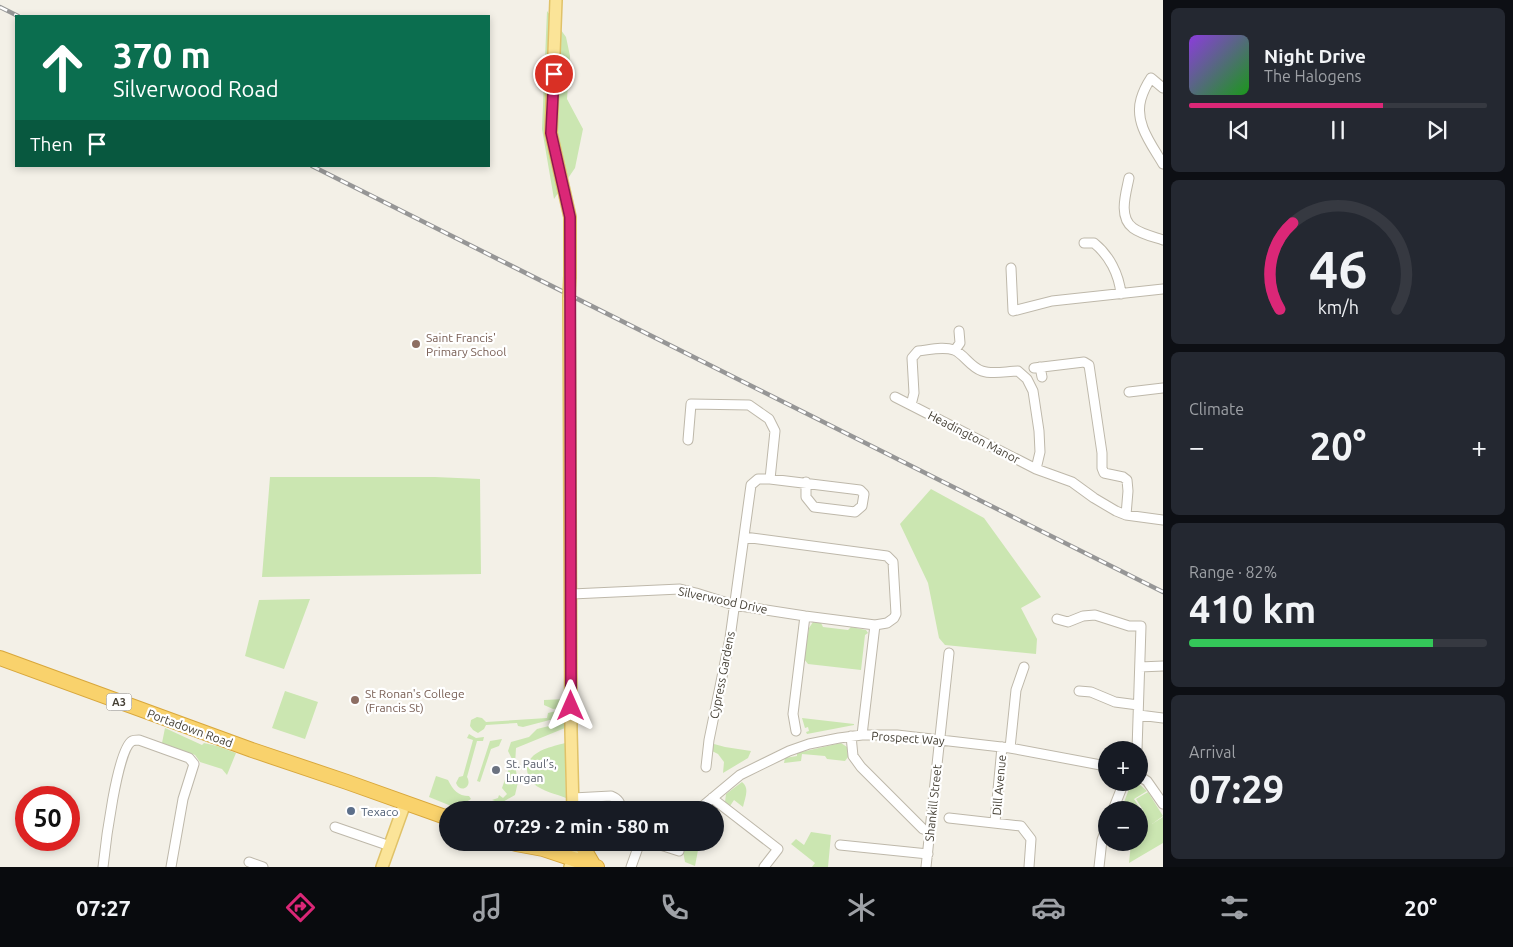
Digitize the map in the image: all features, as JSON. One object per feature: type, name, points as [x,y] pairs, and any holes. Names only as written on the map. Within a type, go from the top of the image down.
[{"type":"highway","name":"Portadown Road","points":[[0,658],[404,803]]},
{"type":"highway","name":"A3","points":[[404,803],[439,815]]},
{"type":"highway","points":[[536,851],[571,864],[596,866]]},
{"type":"highway","points":[[547,851],[571,864]]},
{"type":"highway","points":[[586,851],[596,866]]},
{"type":"main road","points":[[556,0],[551,133],[570,217],[573,801]]},
{"type":"main road","points":[[382,867],[404,803]]},
{"type":"main road","points":[[571,864],[573,851]]},
{"type":"street","points":[[1163,88],[1151,78],[1141,98],[1140,119],[1147,136],[1163,164]]},
{"type":"street","points":[[1129,178],[1124,203],[1127,220],[1132,228],[1163,240]]},
{"type":"street","points":[[1084,243],[1094,243],[1103,250],[1114,268],[1121,294]]},
{"type":"street","points":[[1011,268],[1013,311],[1052,301],[1163,289]]},
{"type":"street","points":[[911,405],[914,393],[912,358],[918,351],[955,350],[960,343],[958,331]]},
{"type":"street","name":"Headington Manor","points":[[955,350],[976,369],[985,372],[1018,371],[1027,379],[1033,392],[1039,431],[1040,452],[1036,469]]},
{"type":"street","points":[[1042,378],[1037,367],[1084,362],[1089,365],[1101,447],[1102,468],[1104,473],[1123,477],[1127,480],[1129,484],[1126,515]]},
{"type":"street","points":[[1129,392],[1163,388]]},
{"type":"street","name":"Headington Manor","points":[[895,397],[1036,469],[1072,482],[1116,511],[1126,515],[1163,520]]},
{"type":"street","points":[[688,440],[690,405],[692,403],[749,405],[769,419],[775,431],[770,479],[806,482],[860,490],[864,494],[862,506],[855,512],[814,507],[806,497],[806,482]]},
{"type":"street","name":"Cypress Gardens","points":[[706,767],[709,740],[730,638],[750,485],[758,480],[770,479]]},
{"type":"street","points":[[744,537],[884,555],[893,562],[896,614],[887,623],[875,625],[862,735]]},
{"type":"street","name":"Silverwood Drive","points":[[572,594],[680,589],[734,605],[875,625]]},
{"type":"street","points":[[1057,619],[1068,622],[1083,616],[1095,615],[1129,626],[1141,626],[1138,741]]},
{"type":"street","points":[[796,731],[793,714],[805,616]]},
{"type":"street","name":"Shankill Street","points":[[926,867],[949,654]]},
{"type":"street","points":[[1140,667],[1163,666]]},
{"type":"street","name":"Dill Avenue","points":[[996,822],[1016,690],[1024,667]]},
{"type":"street","points":[[1079,691],[1090,692],[1115,702],[1138,705]]},
{"type":"street","points":[[1139,715],[1163,718]]},
{"type":"street","name":"Prospect Way","points":[[708,801],[750,770],[789,751],[809,744],[851,736],[897,735],[1006,747],[1098,764]]},
{"type":"street","points":[[851,736],[853,756],[861,767],[923,829],[930,831]]},
{"type":"street","points":[[103,867],[118,770],[131,741],[139,740],[189,758],[194,764],[183,799],[171,867]]},
{"type":"street","points":[[1148,782],[1163,804]]},
{"type":"street","points":[[573,798],[611,796],[618,801]]},
{"type":"street","points":[[712,798],[778,849],[764,867]]},
{"type":"street","name":"Dill Avenue","points":[[949,818],[1021,826],[1031,839],[1029,867]]},
{"type":"street","points":[[335,827],[390,846]]},
{"type":"street","points":[[840,845],[928,854]]},
{"type":"street","points":[[631,867],[637,851]]},
{"type":"street","points":[[1099,867],[1101,851]]},
{"type":"street","points":[[248,862],[264,867]]},
{"type":"green space","points":[[547,11],[566,37],[570,56],[567,99],[583,129],[575,168],[554,199],[542,129]]},
{"type":"green space","points":[[270,477],[435,477],[480,479],[481,574],[262,577]]},
{"type":"green space","points":[[931,489],[984,518],[1041,597],[1021,608],[1037,639],[1036,654],[945,645],[939,638],[928,583],[900,524]]},
{"type":"green space","points":[[310,599],[284,669],[245,656],[259,600]]},
{"type":"green space","points":[[813,622],[821,623],[823,627],[848,630],[851,627],[866,630],[868,633],[865,635],[861,670],[808,664],[804,659],[809,628]]},
{"type":"green space","points":[[285,691],[318,702],[305,739],[272,728]]},
{"type":"green space","points":[[565,699],[565,707],[553,709],[544,705],[544,700]]},
{"type":"green space","points":[[565,709],[565,716],[523,727],[518,726],[517,723],[486,725],[478,733],[470,726],[471,720],[477,717],[482,718],[486,722],[547,718],[548,713]]},
{"type":"green space","points":[[802,718],[854,725],[807,734],[806,732],[809,731],[808,727],[805,728]]},
{"type":"green space","points":[[565,722],[565,728],[516,748],[515,765],[518,782],[515,795],[504,801],[492,800],[498,798],[499,795],[503,798],[507,794],[502,788],[512,759],[508,751],[511,742],[529,737],[537,729]]},
{"type":"green space","points":[[165,728],[202,745],[204,743],[217,746],[236,753],[227,775],[222,769],[200,762],[195,755],[162,743]]},
{"type":"green space","points":[[469,734],[476,738],[484,737],[483,741],[477,741],[467,777],[468,784],[463,789],[456,783],[459,777],[463,776],[473,740],[467,738]]},
{"type":"green space","points":[[502,739],[499,746],[491,749],[480,782],[477,781],[490,741]]},
{"type":"green space","points":[[565,743],[566,798],[532,783],[527,770],[531,758],[535,754],[547,748]]},
{"type":"green space","points":[[841,743],[847,747],[848,757],[845,761],[827,759],[825,756],[802,754],[801,761],[784,763],[785,758],[797,756],[797,753]]},
{"type":"green space","points":[[714,744],[751,751],[748,758],[723,773],[724,762],[718,754],[712,751]]},
{"type":"green space","points":[[436,776],[448,780],[456,792],[469,796],[471,799],[468,801],[439,801],[429,797]]},
{"type":"green space","points":[[742,782],[746,787],[743,807],[734,800],[730,806],[725,802],[726,794]]},
{"type":"green space","points":[[1128,791],[1147,791],[1134,799],[1135,801],[1124,801]]},
{"type":"green space","points":[[1148,792],[1163,816],[1152,824],[1163,817],[1163,843],[1129,863],[1130,851],[1148,851],[1148,801],[1137,801],[1136,799]]},
{"type":"green space","points":[[811,832],[831,835],[828,867],[812,867],[815,863],[791,844],[796,839],[804,845]]},
{"type":"green space","points":[[683,851],[698,851],[695,866],[685,862]]},
{"type":"railway","points":[[0,7],[16,15]]},
{"type":"railway","points":[[314,167],[1163,592]]},
{"type":"place","name":"Saint Francis' Primary School","points":[[416,344]]},
{"type":"place","name":"St Ronan's College (Francis St)","points":[[355,700]]},
{"type":"place","name":"St. Paul’s, Lurgan","points":[[496,770]]},
{"type":"place","name":"Texaco","points":[[351,811]]},
{"type":"route","points":[[554,74],[551,133],[570,217],[571,706]]}]
